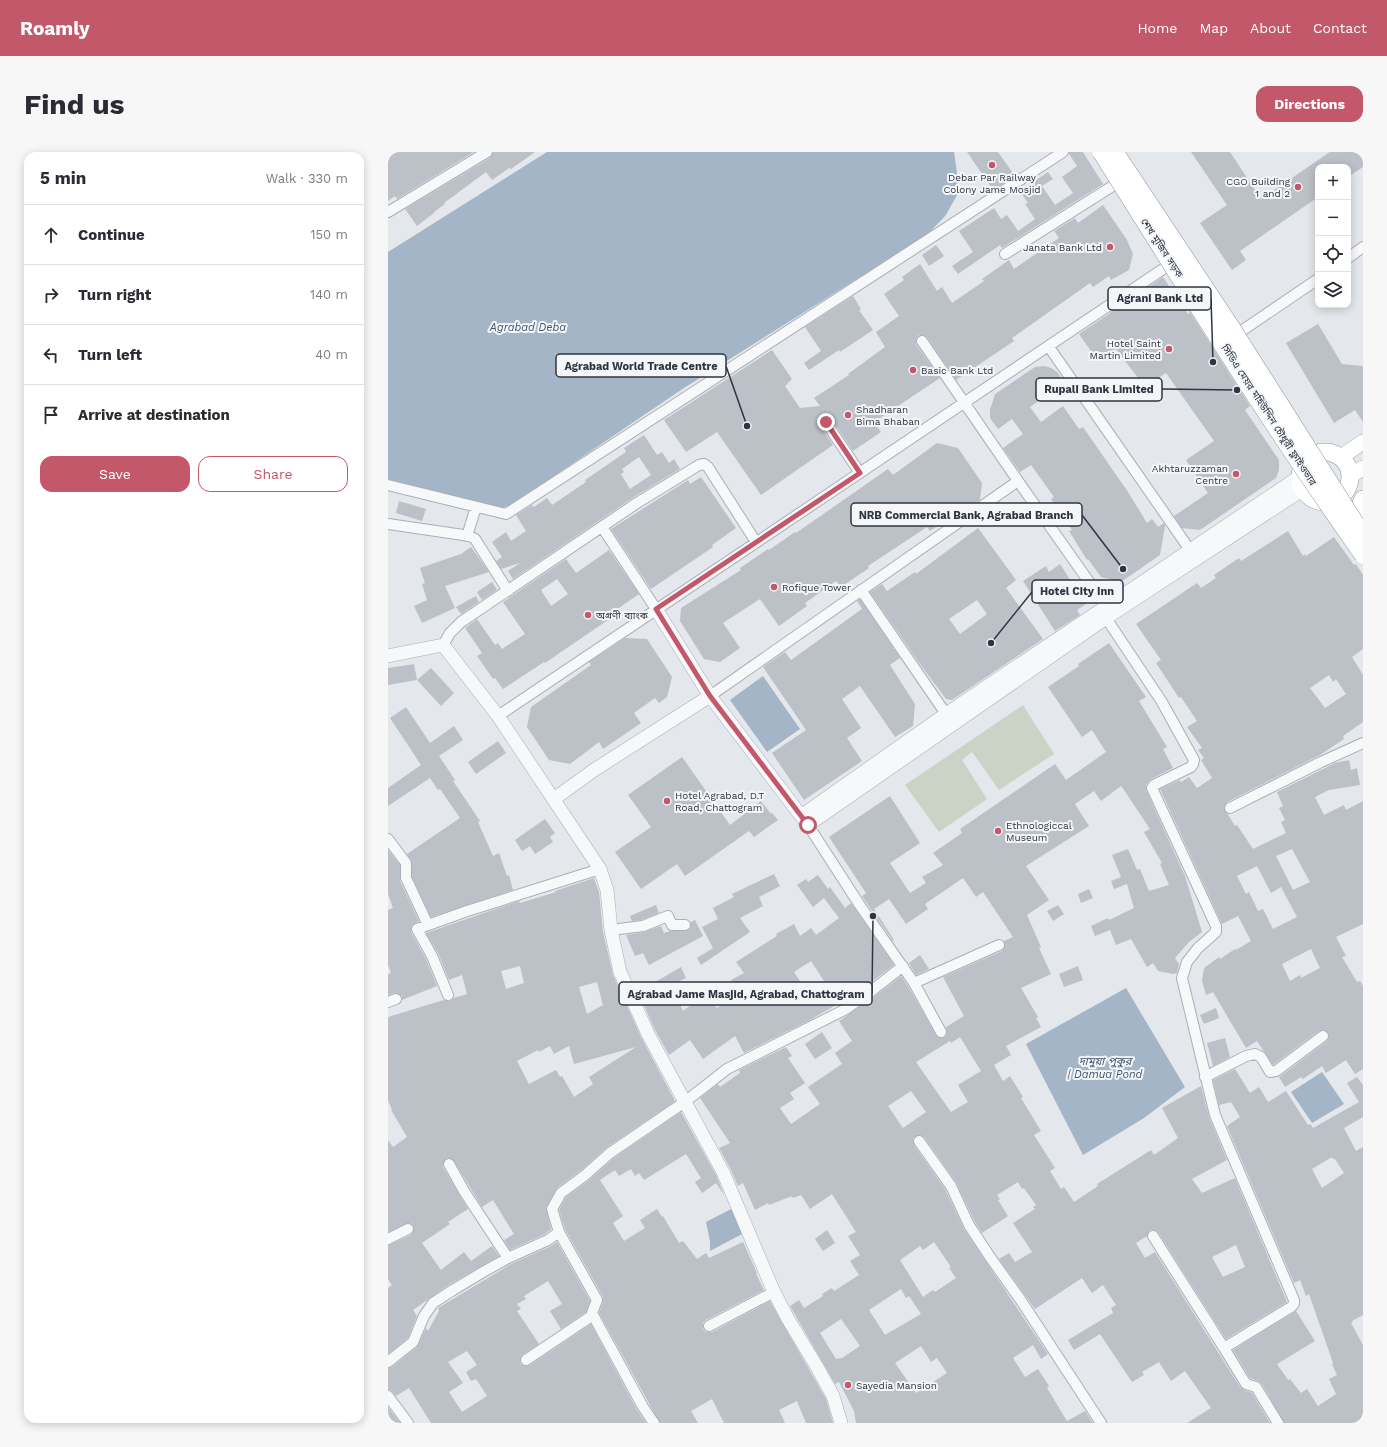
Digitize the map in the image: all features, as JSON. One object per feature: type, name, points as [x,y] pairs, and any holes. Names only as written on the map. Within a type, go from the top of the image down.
[{"type":"highway","name":"শেখ মুজিব সড়ক","points":[[1100,152],[1172,263],[1301,477]]},
{"type":"highway","name":"সিডিএ মেয়র মহিউদ্দিন চৌধুরী ফ্লাইওভার","points":[[1100,152],[1201,312],[1316,489],[1363,556]]},
{"type":"highway","points":[[1115,152],[1233,330],[1363,535]]},
{"type":"highway","name":"শেখ মুজিব সড়ক","points":[[1123,152],[1318,453]]},
{"type":"highway","points":[[1326,452],[1334,453],[1341,457],[1349,469],[1357,472],[1343,495],[1337,500],[1326,503],[1315,501],[1310,498],[1301,477],[1311,456],[1326,452]]},
{"type":"highway","points":[[1343,495],[1360,519]]},
{"type":"highway","points":[[1360,519],[1363,499]]},
{"type":"highway","points":[[1326,503],[1363,556]]},
{"type":"main road","points":[[1341,457],[1363,442]]},
{"type":"street","points":[[388,212],[487,152]]},
{"type":"street","points":[[388,485],[506,514],[1063,152]]},
{"type":"street","points":[[1005,254],[1119,182]]},
{"type":"street","points":[[1351,256],[1363,247]]},
{"type":"street","points":[[498,716],[756,542],[965,404],[1172,263]]},
{"type":"street","points":[[1240,332],[1315,281]]},
{"type":"street","points":[[922,340],[1106,612],[1162,702],[1194,760],[1191,767],[1154,785],[1152,788],[1216,926],[1216,932],[1198,948],[1187,962],[1182,978],[1215,1115],[1294,1300],[1294,1304],[1291,1307],[1224,1348]]},
{"type":"street","points":[[1049,347],[1190,550]]},
{"type":"street","points":[[826,422],[860,473]]},
{"type":"street","points":[[388,656],[443,645],[450,633],[461,622],[602,527],[699,465],[704,464],[708,467],[756,542]]},
{"type":"street","points":[[804,820],[946,714],[1106,612],[1190,550],[1301,477]]},
{"type":"street","points":[[804,820],[1301,477]]},
{"type":"street","points":[[554,800],[594,770],[710,696],[1018,481]]},
{"type":"street","points":[[467,536],[476,507]]},
{"type":"street","points":[[388,524],[467,536],[475,539],[508,591]]},
{"type":"street","points":[[602,527],[656,609],[710,696],[804,820],[859,904],[903,966],[941,1032]]},
{"type":"street","points":[[862,590],[946,714]]},
{"type":"street","points":[[443,645],[498,716],[600,869],[607,890],[611,930],[620,972],[648,1034],[686,1101],[723,1172],[774,1292],[833,1396],[841,1423]]},
{"type":"street","points":[[1230,808],[1321,762],[1363,743]]},
{"type":"street","points":[[388,839],[406,863],[406,878],[428,925]]},
{"type":"street","points":[[448,995],[432,956],[417,929],[467,911],[600,869]]},
{"type":"street","points":[[611,930],[643,926],[668,916],[672,925],[684,925]]},
{"type":"street","points":[[914,984],[999,945]]},
{"type":"street","points":[[654,1423],[643,1407],[593,1315],[592,1312],[597,1300],[559,1232],[552,1209],[561,1193],[584,1176],[610,1153],[686,1101],[727,1070],[846,1008],[870,992],[903,966]]},
{"type":"street","points":[[1205,1077],[1246,1056],[1255,1054],[1262,1057],[1270,1072],[1276,1070],[1323,1036]]},
{"type":"street","points":[[919,1141],[951,1186],[969,1225],[1020,1299],[1101,1423]]},
{"type":"street","points":[[449,1164],[468,1197],[508,1258]]},
{"type":"street","points":[[388,1239],[408,1229]]},
{"type":"street","points":[[388,1362],[413,1342],[424,1316],[433,1304],[453,1290],[508,1258],[548,1240],[559,1232]]},
{"type":"street","points":[[1153,1236],[1246,1384],[1256,1387],[1278,1423]]},
{"type":"street","points":[[709,1326],[774,1292]]},
{"type":"street","points":[[526,1360],[593,1315]]},
{"type":"street","points":[[388,1396],[408,1423]]},
{"type":"green space","points":[[1023,705],[1054,754],[999,790],[972,752],[962,760],[987,799],[939,832],[905,785]]},
{"type":"water","name":"Agrabad Deba","points":[[547,152],[954,152],[957,173],[957,195],[946,215],[930,232],[684,388],[511,505],[501,508],[388,482],[388,252]]},
{"type":"water","points":[[763,676],[800,729],[767,752],[730,700]]},
{"type":"water","name":"দামুয়া পুকুর | Damua Pond","points":[[1126,988],[1185,1087],[1144,1118],[1083,1155],[1026,1044]]},
{"type":"water","points":[[1322,1072],[1344,1104],[1312,1123],[1291,1092]]},
{"type":"water","points":[[739,1205],[746,1232],[710,1251],[710,1241],[706,1222]]},
{"type":"building","points":[[388,152],[474,152],[397,199],[395,196],[388,201]]},
{"type":"building","points":[[493,152],[535,152],[492,180],[486,172],[444,203],[445,204],[417,226],[405,209],[490,158]]},
{"type":"building","name":"Debar Par Railway Colony Jame Mosjid","points":[[967,152],[998,152],[1015,176],[993,190]]},
{"type":"building","points":[[1069,152],[1083,152],[1103,184],[1002,248],[1000,245],[958,274],[952,266],[973,252],[959,231],[994,208],[1001,219],[1007,215],[1018,231],[1035,219],[1025,204],[1028,203],[1020,191],[1048,172],[1053,179],[1042,186],[1055,205],[1073,193],[1062,177],[1077,166]]},
{"type":"building","name":"CGO Building 1 and 2","points":[[1191,152],[1230,152],[1261,199],[1330,152],[1363,152],[1363,167],[1351,175],[1351,164],[1315,164],[1315,199],[1240,251],[1246,260],[1232,270],[1200,223],[1227,205]]},
{"type":"building","points":[[1103,205],[1127,240],[1133,254],[1129,270],[1111,280],[1109,276],[1093,287],[1090,283],[1012,338],[1014,341],[956,380],[927,337],[924,335],[919,335],[916,339],[916,344],[940,378],[874,422],[881,432],[853,451],[830,417],[827,415],[822,415],[819,419],[819,424],[833,445],[761,495],[717,432],[686,452],[664,420],[772,350],[792,379],[785,386],[800,408],[820,406],[814,398],[849,375],[848,374],[885,347],[876,332],[899,316],[884,294],[904,280],[902,277],[920,264],[937,291],[942,287],[952,303],[984,281],[982,279],[1009,260],[1014,269],[1059,238],[1054,231],[1075,218],[1078,223]]},
{"type":"building","points":[[936,245],[944,256],[929,266],[922,255]]},
{"type":"building","points":[[1163,277],[1188,314],[1190,312],[1250,406],[1245,410],[1279,460],[1279,470],[1276,478],[1200,530],[1182,528],[1174,516],[1208,493],[1186,460],[1214,441],[1166,373],[1145,387],[1116,349],[1098,361],[1079,334]]},
{"type":"building","points":[[853,296],[861,309],[859,310],[873,330],[809,370],[804,363],[821,351],[805,327]]},
{"type":"building","points":[[1318,324],[1342,364],[1363,366],[1363,422],[1355,410],[1334,423],[1286,343]]},
{"type":"building","points":[[1044,366],[1057,372],[1065,383],[1030,407],[1041,422],[1063,406],[1079,429],[1083,427],[1128,492],[1147,523],[1152,519],[1158,527],[1164,523],[1165,526],[1160,555],[1121,582],[1101,577],[1088,559],[1087,560],[1069,531],[1072,530],[1051,499],[1054,497],[1031,465],[1020,472],[1003,448],[1023,434],[1012,419],[998,429],[990,418],[990,410],[995,394],[1035,367]]},
{"type":"building","points":[[644,435],[657,455],[662,452],[669,463],[674,459],[680,469],[634,497],[513,579],[508,571],[520,563],[501,569],[496,561],[502,557],[492,542],[506,532],[511,541],[526,531],[516,515],[532,505],[534,507],[547,498],[552,505],[626,452],[624,448]],"holes":[[[639,457],[651,475],[630,489],[621,474],[624,472],[622,469]]]},
{"type":"building","points":[[937,443],[958,448],[982,483],[980,500],[930,531],[927,527],[868,566],[869,568],[841,587],[836,581],[805,603],[807,606],[779,626],[760,599],[723,623],[740,648],[720,662],[704,659],[680,621],[681,608],[741,570],[740,568],[795,532],[796,533],[888,469],[893,475]]},
{"type":"building","points":[[701,477],[736,528],[712,545],[713,547],[651,589],[611,529],[688,480],[690,484]]},
{"type":"building","points":[[399,501],[426,509],[422,521],[396,513]]},
{"type":"building","points":[[978,528],[1016,580],[1006,588],[1043,639],[952,700],[946,699],[870,592],[882,584],[887,591],[915,572],[916,574]],"holes":[[[977,600],[987,614],[960,634],[949,619]]]},
{"type":"building","points":[[1288,531],[1303,556],[1305,554],[1306,556],[1334,537],[1363,575],[1363,649],[1352,657],[1363,675],[1363,722],[1343,736],[1344,739],[1320,755],[1227,802],[1224,808],[1235,826],[1237,825],[1253,849],[1286,833],[1281,822],[1285,820],[1279,808],[1283,806],[1277,792],[1335,763],[1349,760],[1351,770],[1357,768],[1360,785],[1329,790],[1315,797],[1324,815],[1344,805],[1346,810],[1363,801],[1363,924],[1336,937],[1346,956],[1342,957],[1357,982],[1360,981],[1363,986],[1363,1069],[1355,1074],[1346,1060],[1326,1073],[1322,1066],[1303,1079],[1301,1077],[1285,1087],[1279,1077],[1327,1041],[1329,1035],[1325,1030],[1319,1031],[1273,1065],[1257,1041],[1246,1048],[1213,992],[1206,995],[1202,981],[1204,968],[1219,957],[1220,959],[1251,941],[1238,916],[1222,924],[1160,789],[1180,780],[1181,782],[1189,777],[1197,788],[1212,778],[1201,760],[1204,758],[1198,750],[1202,748],[1187,727],[1197,721],[1181,697],[1179,698],[1156,663],[1161,660],[1136,624],[1197,583],[1201,588],[1216,578],[1214,575],[1239,558],[1241,561]],"holes":[[[1329,675],[1333,682],[1336,679],[1346,694],[1325,708],[1310,688]],[[1292,849],[1310,882],[1293,890],[1276,856]],[[1257,866],[1271,893],[1281,887],[1297,917],[1273,929],[1263,909],[1258,911],[1249,892],[1246,894],[1237,876]],[[1311,949],[1320,968],[1301,978],[1300,975],[1290,981],[1282,964]]]},
{"type":"building","points":[[471,547],[489,572],[445,586],[455,608],[422,623],[414,606],[427,600],[422,584],[425,583],[420,568],[461,554]]},
{"type":"building","points":[[609,550],[639,594],[606,617],[608,620],[545,663],[544,662],[503,689],[495,678],[493,679],[477,656],[482,653],[465,628],[477,619],[495,645],[498,643],[502,649],[525,634],[503,602],[566,559],[576,573]],"holes":[[[557,579],[568,594],[551,606],[541,590]]]},
{"type":"building","points":[[1060,564],[1086,604],[1077,610],[1080,615],[1055,631],[1023,581],[1046,566],[1049,572]]},
{"type":"building","points":[[492,582],[497,590],[482,600],[477,592]]},
{"type":"building","points":[[476,596],[479,602],[461,614],[456,607]]},
{"type":"building","points":[[860,599],[900,658],[890,665],[915,704],[913,726],[895,737],[860,686],[842,699],[861,728],[847,738],[862,761],[804,800],[772,753],[806,730],[763,667],[785,652],[791,660],[862,609],[857,601]]},
{"type":"building","points":[[625,638],[647,639],[672,677],[667,697],[659,703],[655,698],[634,713],[641,723],[603,749],[599,742],[570,764],[549,760],[527,727],[531,707],[591,665],[589,662]]},
{"type":"building","points":[[1109,643],[1146,697],[1139,701],[1167,747],[1163,749],[1173,768],[1151,779],[1146,785],[1146,790],[1185,876],[1202,932],[1189,942],[1175,958],[1179,964],[1177,973],[1173,974],[1158,971],[1153,963],[1147,967],[1131,939],[1116,945],[1110,930],[1095,936],[1091,926],[1108,918],[1109,920],[1134,908],[1127,884],[1114,889],[1111,881],[1121,877],[1112,855],[1128,849],[1137,870],[1140,869],[1149,891],[1169,885],[1160,864],[1162,863],[1144,832],[1150,829],[1121,786],[1101,801],[1094,791],[1075,804],[1089,826],[1026,866],[1049,900],[1027,915],[1041,947],[1039,948],[1051,974],[1021,988],[1038,1017],[1036,1018],[1041,1027],[1006,1046],[1011,1055],[994,1065],[1003,1081],[1010,1076],[1023,1097],[1021,1098],[1041,1131],[1034,1135],[1055,1168],[1050,1171],[1061,1189],[1064,1187],[1074,1202],[1098,1186],[1097,1184],[1151,1150],[1154,1155],[1178,1138],[1162,1108],[1201,1086],[1209,1117],[1227,1160],[1192,1179],[1202,1193],[1235,1178],[1287,1302],[1226,1339],[1158,1232],[1150,1230],[1147,1236],[1136,1243],[1145,1258],[1155,1252],[1240,1387],[1252,1393],[1270,1423],[1187,1423],[1211,1408],[1185,1371],[1171,1381],[1159,1362],[1142,1372],[1144,1375],[1132,1382],[1100,1334],[1074,1350],[1068,1340],[1113,1313],[1111,1308],[1116,1305],[1103,1285],[1092,1293],[1082,1278],[1035,1309],[999,1259],[1009,1253],[1015,1262],[1032,1252],[1013,1223],[1035,1209],[1033,1207],[1036,1205],[1018,1182],[997,1195],[1000,1199],[998,1200],[1008,1216],[982,1233],[975,1222],[956,1182],[924,1137],[919,1135],[913,1138],[914,1145],[945,1189],[964,1229],[1048,1354],[1041,1359],[1033,1345],[1013,1358],[1025,1377],[1038,1369],[1049,1386],[1047,1388],[1067,1421],[1085,1411],[1093,1423],[856,1423],[854,1411],[839,1382],[835,1384],[790,1306],[799,1300],[804,1308],[823,1296],[822,1294],[832,1288],[834,1291],[859,1275],[850,1261],[860,1255],[848,1236],[856,1232],[832,1194],[810,1209],[801,1195],[793,1198],[792,1196],[769,1205],[768,1203],[755,1210],[743,1183],[738,1186],[719,1148],[730,1143],[700,1098],[718,1084],[720,1087],[740,1073],[739,1070],[786,1047],[792,1056],[788,1058],[805,1083],[790,1093],[794,1099],[780,1108],[791,1124],[820,1104],[808,1087],[842,1064],[835,1053],[852,1041],[839,1021],[901,976],[936,1035],[941,1038],[946,1036],[946,1027],[964,1016],[943,977],[1002,951],[1005,946],[1004,941],[1013,937],[983,892],[976,897],[963,878],[925,904],[928,909],[906,924],[889,899],[874,909],[894,940],[893,941],[862,896],[866,893],[829,837],[890,796],[920,843],[890,863],[910,893],[926,883],[922,877],[943,865],[933,853],[962,833],[960,829],[1055,764],[1066,780],[1106,752],[1092,730],[1082,737],[1048,687],[1079,666],[1078,664]],"holes":[[[960,1037],[981,1071],[958,1085],[968,1102],[951,1112],[916,1062],[950,1041],[951,1043]],[[911,1091],[926,1112],[903,1128],[888,1106]],[[934,1242],[951,1267],[949,1268],[956,1278],[935,1292],[933,1290],[923,1297],[900,1260],[920,1246],[923,1250]],[[1236,1245],[1245,1267],[1223,1277],[1212,1257]],[[901,1289],[906,1298],[909,1296],[921,1314],[885,1335],[869,1310]],[[841,1319],[860,1346],[842,1358],[836,1359],[820,1333]],[[921,1346],[931,1362],[937,1358],[947,1373],[916,1393],[895,1363]]]},
{"type":"building","points":[[414,664],[417,680],[388,685],[388,668]]},
{"type":"building","points":[[431,668],[454,693],[441,706],[417,680]]},
{"type":"building","points":[[406,707],[430,743],[454,726],[463,740],[439,756],[455,780],[453,781],[480,821],[478,822],[493,856],[499,853],[507,876],[509,875],[513,890],[431,917],[412,877],[412,863],[407,854],[460,818],[440,789],[438,790],[430,778],[388,806],[388,788],[421,765],[390,718]]},
{"type":"building","points":[[498,741],[506,753],[476,774],[468,762]]},
{"type":"building","points":[[682,757],[730,825],[761,801],[771,814],[772,813],[778,820],[754,837],[749,831],[685,876],[677,864],[641,889],[615,852],[651,827],[628,795]]},
{"type":"building","points":[[545,819],[555,833],[550,837],[553,842],[535,854],[530,846],[522,851],[515,840]]},
{"type":"building","points":[[388,850],[400,865],[400,881],[419,921],[412,925],[411,932],[426,959],[437,986],[402,1000],[402,996],[397,993],[388,995],[388,974],[391,973],[388,965],[388,910],[393,908],[388,894]]},
{"type":"building","points":[[774,874],[780,886],[759,897],[763,906],[740,918],[750,932],[701,965],[697,958],[713,948],[702,927],[718,919],[713,908],[734,897],[732,894]]},
{"type":"building","points":[[818,875],[828,889],[830,887],[845,908],[851,903],[894,965],[855,994],[808,1021],[744,1053],[735,1036],[703,1059],[690,1040],[669,1055],[655,1030],[638,992],[681,967],[686,978],[662,989],[671,1005],[679,1002],[683,1011],[706,994],[717,1008],[738,993],[731,980],[744,973],[736,962],[777,936],[776,934],[794,924],[800,936],[811,928],[816,935],[839,918],[824,898],[813,907],[797,885],[806,879],[808,882]],"holes":[[[811,961],[826,984],[809,995],[794,972]]]},
{"type":"building","points":[[594,878],[599,892],[603,932],[613,975],[641,1037],[675,1101],[606,1148],[580,1171],[557,1188],[546,1208],[551,1229],[545,1234],[510,1250],[504,1240],[514,1234],[493,1200],[482,1207],[454,1161],[449,1158],[446,1159],[443,1167],[468,1209],[448,1222],[450,1224],[422,1243],[441,1270],[464,1252],[471,1261],[492,1246],[499,1256],[450,1284],[413,1310],[417,1316],[408,1338],[388,1354],[388,1288],[392,1285],[388,1279],[388,1245],[411,1235],[414,1229],[412,1224],[408,1223],[388,1232],[388,1140],[393,1147],[407,1137],[391,1110],[388,1100],[388,1017],[444,1000],[450,1001],[454,998],[467,994],[462,975],[449,980],[438,953],[426,933],[519,901],[520,903],[556,892],[555,891]],"holes":[[[520,966],[524,983],[506,989],[501,971]],[[597,982],[603,1005],[587,1014],[579,987]],[[550,1046],[554,1054],[569,1046],[574,1064],[636,1047],[589,1077],[593,1084],[574,1097],[562,1076],[560,1077],[556,1070],[529,1084],[517,1061],[538,1050],[539,1052]]]},
{"type":"building","points":[[1089,889],[1093,898],[1081,903],[1078,894]]},
{"type":"building","points":[[656,905],[659,913],[641,920],[632,921],[630,916]]},
{"type":"building","points":[[1058,905],[1064,914],[1053,921],[1047,911]]},
{"type":"building","points":[[695,920],[703,936],[649,965],[643,953],[635,956],[626,935],[644,932],[661,926],[664,933],[670,931],[685,931],[690,929],[691,922]]},
{"type":"building","points":[[920,955],[929,969],[916,975],[909,963]]},
{"type":"building","points":[[1078,966],[1083,980],[1064,987],[1059,974]]},
{"type":"building","points":[[1216,1008],[1219,1018],[1204,1024],[1200,1015]]},
{"type":"building","points":[[822,1032],[832,1048],[815,1059],[805,1044]]},
{"type":"building","points":[[1225,1038],[1230,1057],[1213,1066],[1207,1043]]},
{"type":"building","points":[[1235,1069],[1250,1093],[1259,1087],[1268,1102],[1286,1091],[1308,1125],[1310,1124],[1313,1128],[1359,1102],[1347,1083],[1357,1077],[1363,1085],[1363,1117],[1344,1128],[1356,1151],[1363,1147],[1363,1315],[1351,1323],[1363,1345],[1363,1423],[1284,1423],[1262,1384],[1250,1378],[1233,1350],[1296,1311],[1315,1341],[1277,1364],[1288,1380],[1290,1379],[1301,1393],[1307,1389],[1318,1406],[1336,1394],[1329,1379],[1337,1375],[1309,1294],[1306,1296],[1300,1280],[1294,1283],[1227,1126],[1240,1117],[1231,1102],[1219,1105],[1213,1080]],"holes":[[[1332,1157],[1335,1159],[1344,1173],[1322,1188],[1312,1169]]]},
{"type":"building","points":[[681,1112],[716,1175],[724,1195],[716,1183],[702,1193],[695,1182],[701,1178],[686,1154],[644,1180],[639,1173],[635,1176],[631,1169],[619,1176],[615,1170],[600,1180],[623,1216],[613,1223],[624,1241],[645,1228],[640,1220],[657,1209],[662,1217],[663,1216],[679,1243],[683,1241],[697,1259],[706,1253],[709,1258],[743,1242],[764,1290],[706,1320],[703,1323],[703,1329],[706,1332],[712,1332],[770,1301],[826,1399],[833,1423],[806,1423],[797,1401],[779,1410],[785,1423],[724,1423],[712,1399],[691,1411],[698,1423],[660,1423],[599,1313],[603,1302],[603,1297],[565,1229],[559,1210],[566,1197],[588,1181],[614,1158]]},
{"type":"building","points":[[827,1230],[835,1243],[823,1251],[815,1239]]},
{"type":"building","points":[[557,1242],[590,1301],[586,1312],[561,1329],[550,1311],[562,1304],[548,1281],[524,1296],[526,1299],[517,1304],[521,1309],[517,1311],[539,1344],[522,1355],[520,1363],[524,1366],[530,1365],[591,1324],[637,1410],[646,1423],[431,1423],[409,1388],[396,1396],[391,1390],[388,1390],[388,1368],[392,1367],[417,1347],[426,1328],[428,1331],[439,1311],[438,1308],[511,1264]],"holes":[[[467,1351],[477,1365],[466,1372],[471,1381],[476,1379],[487,1396],[462,1412],[449,1392],[463,1383],[448,1362]]]},
{"type":"building","points":[[388,1407],[400,1423],[388,1423]]},
{"type":"place","name":"Debar Par Railway Colony Jame Mosjid","points":[[992,165]]},
{"type":"place","name":"CGO Building 1 and 2","points":[[1298,187]]},
{"type":"place","name":"Janata Bank Ltd","points":[[1110,247]]},
{"type":"place","name":"Hotel Saint Martin Limited","points":[[1169,349]]},
{"type":"place","name":"Agrani Bank Ltd","points":[[1213,362]]},
{"type":"place","name":"Basic Bank Ltd","points":[[913,370]]},
{"type":"place","name":"Rupali Bank Limited","points":[[1237,390]]},
{"type":"place","name":"Shadharan Bima Bhaban","points":[[848,415]]},
{"type":"place","name":"Agrabad World Trade Centre","points":[[747,426]]},
{"type":"place","name":"Akhtaruzzaman Centre","points":[[1236,474]]},
{"type":"place","name":"NRB Commercial Bank, Agrabad Branch","points":[[1123,569]]},
{"type":"place","name":"Rofique Tower","points":[[774,587]]},
{"type":"place","name":"অগ্রণী ব্যাংক","points":[[588,615]]},
{"type":"place","name":"Hotel City Inn","points":[[991,643]]},
{"type":"place","name":"Hotel Agrabad, D.T Road, Chattogram","points":[[667,801]]},
{"type":"place","name":"Ethnologiccal Museum","points":[[998,831]]},
{"type":"place","name":"Agrabad Jame Masjid, Agrabad, Chattogram","points":[[873,916]]},
{"type":"place","name":"Sayedia Mansion","points":[[848,1385]]},
{"type":"route","points":[[808,825],[710,696],[656,609],[860,473],[826,422]]}]
